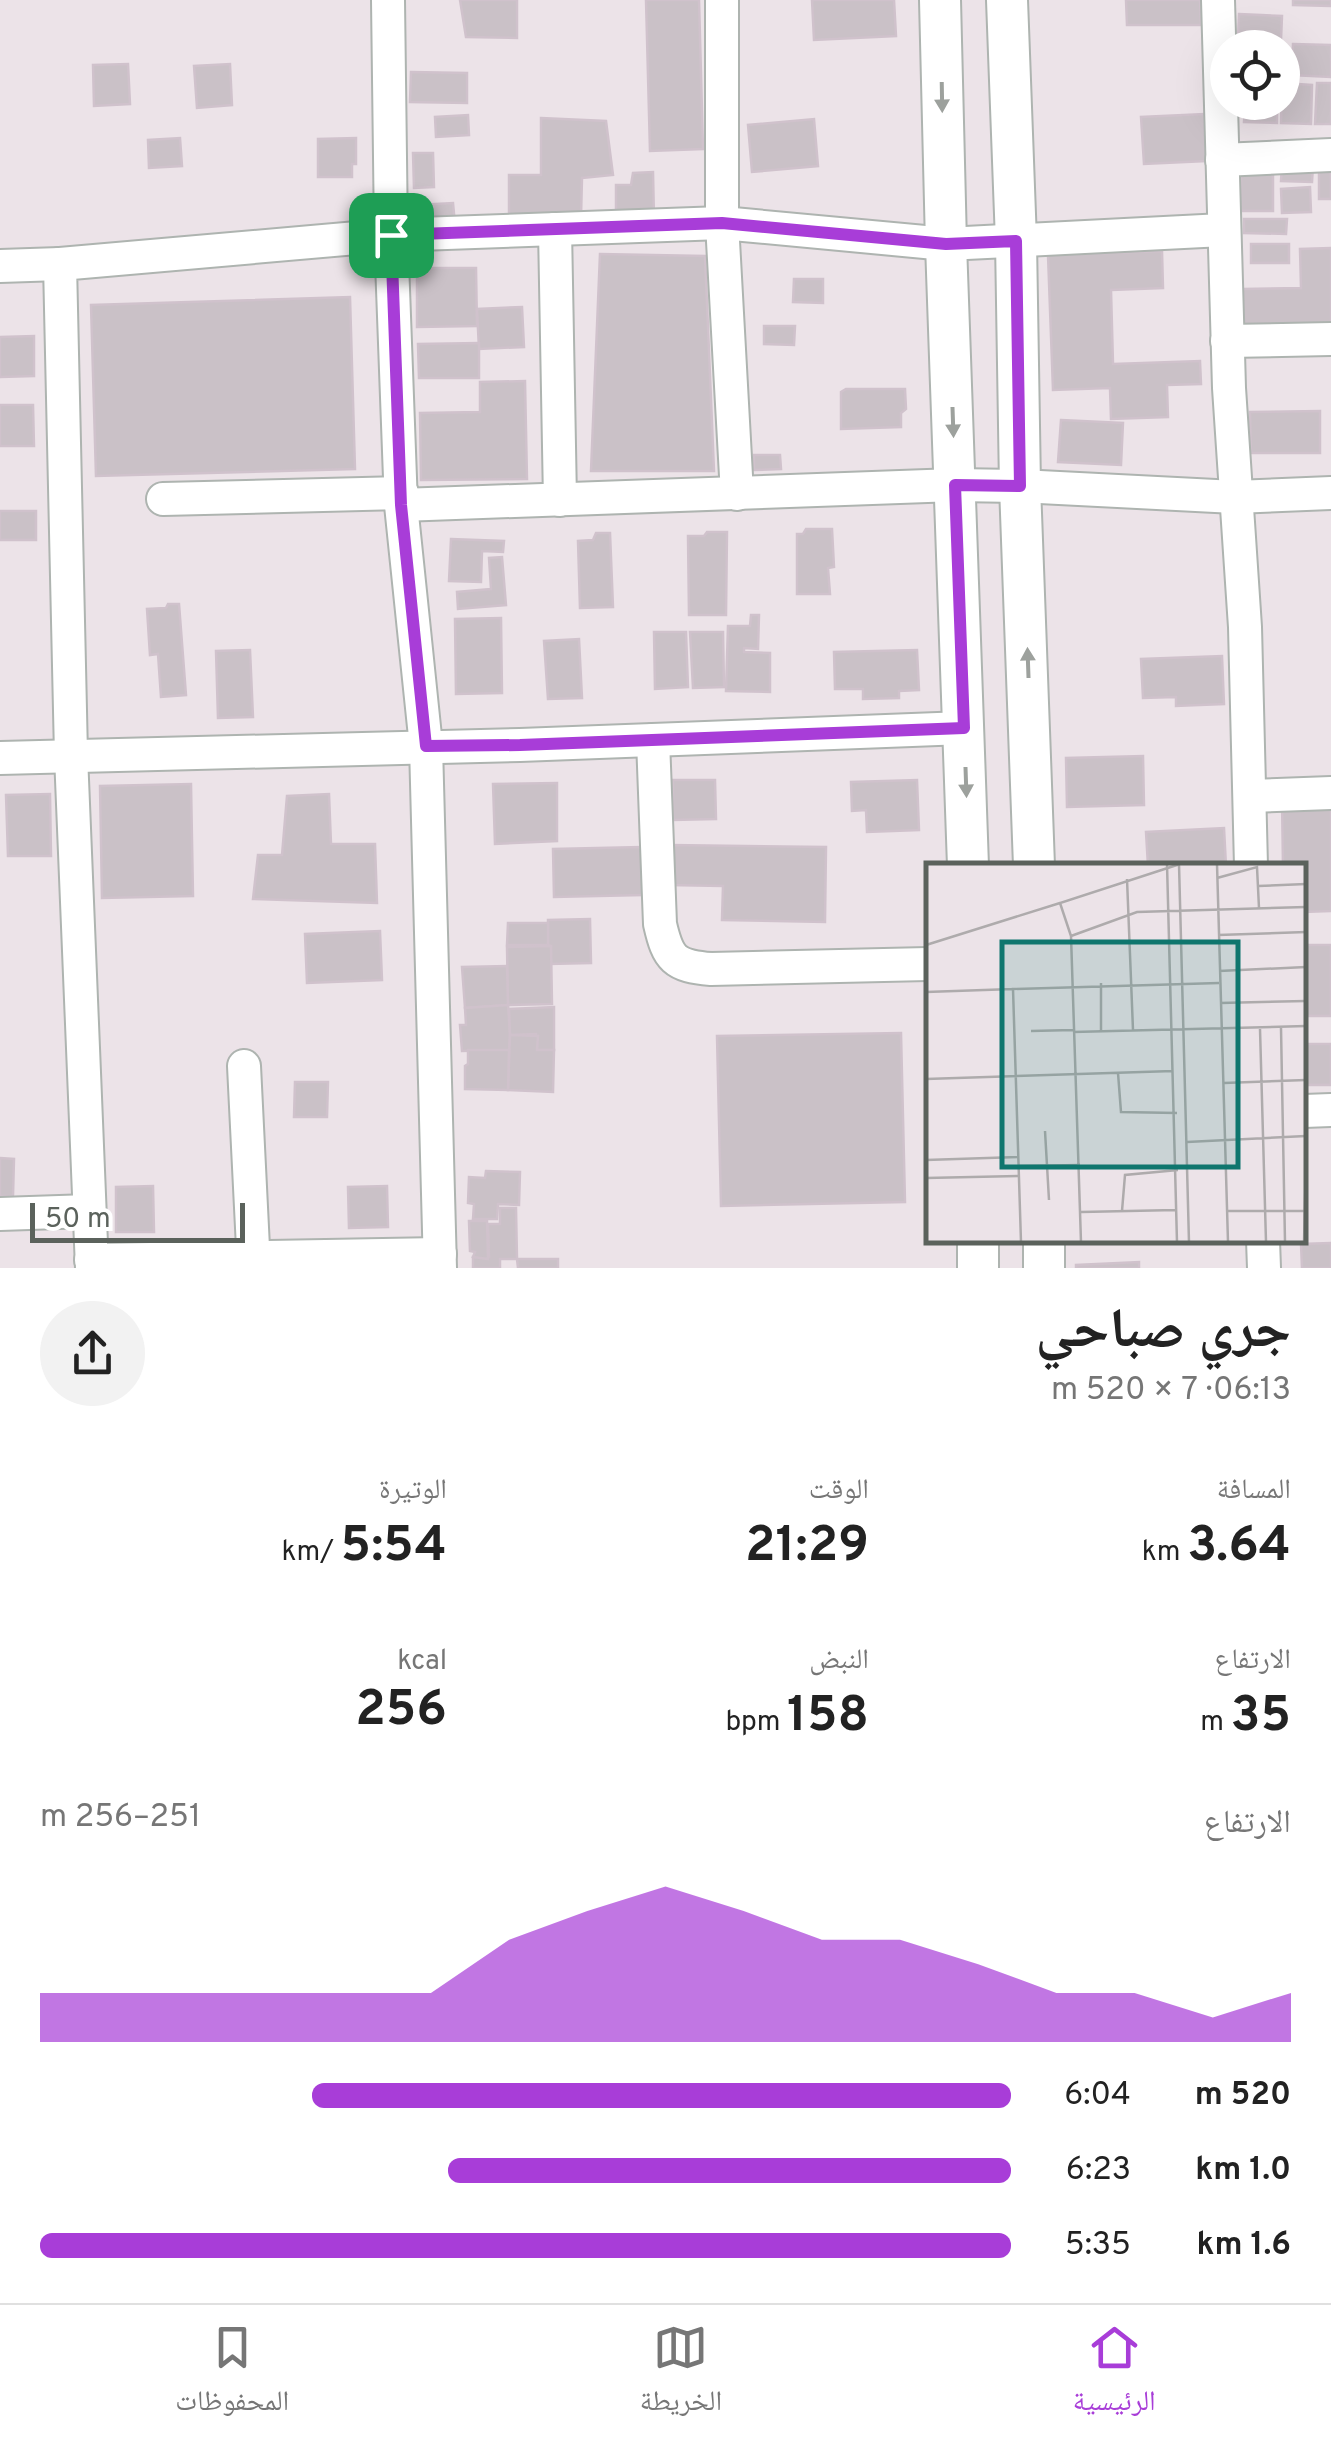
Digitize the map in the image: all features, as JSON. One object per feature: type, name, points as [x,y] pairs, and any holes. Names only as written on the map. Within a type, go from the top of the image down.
[{"type":"street","points":[[60,264],[71,755],[92,1264],[440,1261],[426,746],[402,499],[391,235],[388,0]]},
{"type":"street","points":[[722,0],[722,223],[737,494]]},
{"type":"street","points":[[940,0],[968,863]]},
{"type":"street","points":[[1007,0],[1034,863]]},
{"type":"street","points":[[1218,0],[1227,341],[1245,627],[1250,863]]},
{"type":"street","points":[[1222,160],[1331,155]]},
{"type":"street","points":[[0,266],[391,235],[722,223],[946,244],[1223,230]]},
{"type":"street","points":[[556,229],[560,500]]},
{"type":"street","points":[[1227,341],[1331,339]]},
{"type":"street","points":[[162,499],[560,500],[955,485],[1235,497],[1331,494]]},
{"type":"street","points":[[0,758],[964,728]]},
{"type":"street","points":[[653,740],[660,924],[673,960],[688,968],[711,970],[926,964]]},
{"type":"street","points":[[1250,796],[1331,793]]},
{"type":"street","points":[[244,1066],[254,1262]]},
{"type":"street","points":[[1306,1111],[1331,1110]]},
{"type":"street","points":[[0,1214],[90,1211]]},
{"type":"building","points":[[460,0],[517,0],[517,38],[466,37]]},
{"type":"building","points":[[646,0],[699,0],[703,149],[650,151]]},
{"type":"building","points":[[812,0],[894,0],[896,36],[814,40]]},
{"type":"building","points":[[1126,0],[1200,0],[1201,25],[1127,25]]},
{"type":"building","points":[[1293,0],[1331,0],[1331,6],[1293,5]]},
{"type":"building","points":[[1239,14],[1282,16],[1281,30],[1238,30]]},
{"type":"building","points":[[1300,44],[1331,45],[1331,77],[1300,75]]},
{"type":"building","points":[[128,64],[130,104],[94,106],[93,65]]},
{"type":"building","points":[[230,64],[232,105],[197,108],[194,66]]},
{"type":"building","points":[[411,72],[467,73],[467,103],[410,102]]},
{"type":"building","points":[[1317,83],[1331,83],[1331,124],[1315,124]]},
{"type":"building","points":[[1300,84],[1312,85],[1311,124],[1281,123],[1300,120]]},
{"type":"building","points":[[1204,114],[1206,161],[1144,164],[1141,117]]},
{"type":"building","points":[[468,115],[469,135],[436,137],[435,117]]},
{"type":"building","points":[[541,118],[606,121],[613,175],[582,178],[581,217],[509,217],[509,175],[541,175]]},
{"type":"building","points":[[814,119],[818,166],[752,172],[748,125]]},
{"type":"building","points":[[1244,120],[1277,120],[1277,123]]},
{"type":"building","points":[[180,138],[182,166],[149,168],[148,140]]},
{"type":"building","points":[[356,138],[352,177],[318,177],[318,139]]},
{"type":"building","points":[[413,153],[433,153],[434,187],[414,188]]},
{"type":"building","points":[[1282,165],[1313,166],[1312,182],[1281,181]]},
{"type":"building","points":[[1319,165],[1331,165],[1331,199],[1319,199]]},
{"type":"building","points":[[1241,166],[1273,166],[1273,211],[1241,211]]},
{"type":"building","points":[[653,172],[654,218],[616,220],[616,185],[631,185],[633,173]]},
{"type":"building","points":[[1310,187],[1311,212],[1282,213],[1281,189]]},
{"type":"building","points":[[453,203],[455,224],[419,227],[417,205]]},
{"type":"building","points":[[1244,219],[1287,219],[1286,234],[1244,233]]},
{"type":"building","points":[[1251,244],[1289,244],[1289,263],[1251,263]]},
{"type":"building","points":[[1331,248],[1331,330],[1244,331],[1243,289],[1301,288],[1300,249]]},
{"type":"building","points":[[1162,251],[1163,288],[1111,290],[1113,364],[1200,361],[1201,384],[1167,385],[1168,417],[1111,419],[1110,388],[1053,390],[1048,255]]},
{"type":"building","points":[[600,254],[705,256],[714,471],[591,471]]},
{"type":"building","points":[[417,268],[476,268],[477,326],[417,327]]},
{"type":"building","points":[[794,279],[823,279],[823,303],[793,302]]},
{"type":"building","points":[[350,297],[355,469],[96,476],[91,305]]},
{"type":"building","points":[[522,307],[524,347],[479,349],[477,309]]},
{"type":"building","points":[[764,326],[795,326],[794,345],[764,344]]},
{"type":"building","points":[[34,336],[34,376],[0,377],[0,337]]},
{"type":"building","points":[[479,343],[479,378],[419,378],[418,344]]},
{"type":"building","points":[[525,381],[527,479],[421,480],[420,413],[480,412],[480,382]]},
{"type":"building","points":[[905,389],[906,409],[901,413],[901,427],[841,429],[841,392]]},
{"type":"building","points":[[0,405],[33,405],[34,446],[0,446]]},
{"type":"building","points":[[1320,411],[1320,453],[1251,453],[1250,412]]},
{"type":"building","points":[[1061,420],[1123,423],[1121,465],[1058,462]]},
{"type":"building","points":[[754,455],[780,455],[781,469],[754,470]]},
{"type":"building","points":[[0,511],[36,511],[36,540],[0,540]]},
{"type":"building","points":[[806,529],[832,529],[834,567],[828,568],[830,594],[797,594],[797,534]]},
{"type":"building","points":[[707,532],[727,532],[726,615],[689,615],[688,536],[704,536]]},
{"type":"building","points":[[596,533],[610,533],[613,607],[580,608],[578,541],[593,540]]},
{"type":"building","points":[[451,539],[504,541],[503,552],[482,551],[481,582],[449,581]]},
{"type":"building","points":[[502,557],[506,605],[458,609],[457,592],[491,589],[489,558]]},
{"type":"building","points":[[168,604],[179,604],[186,695],[161,697],[158,654],[150,655],[147,609],[166,608]]},
{"type":"building","points":[[751,615],[759,615],[758,649],[744,648],[744,652],[770,653],[770,692],[726,691],[728,626],[750,626]]},
{"type":"building","points":[[501,618],[502,693],[456,694],[455,619]]},
{"type":"building","points":[[654,632],[686,632],[688,687],[655,689]]},
{"type":"building","points":[[690,632],[723,632],[724,687],[693,688]]},
{"type":"building","points":[[579,639],[582,698],[548,699],[544,641]]},
{"type":"building","points":[[250,650],[253,717],[218,718],[216,651]]},
{"type":"building","points":[[917,650],[919,690],[899,691],[899,698],[863,699],[863,689],[835,689],[834,652]]},
{"type":"building","points":[[1222,656],[1224,704],[1176,706],[1176,697],[1143,698],[1141,659]]},
{"type":"building","points":[[1143,756],[1144,805],[1067,807],[1066,758]]},
{"type":"building","points":[[673,780],[715,780],[716,819],[673,820]]},
{"type":"building","points":[[917,780],[919,830],[867,832],[866,810],[852,811],[851,782]]},
{"type":"building","points":[[557,783],[557,841],[495,844],[493,784]]},
{"type":"building","points":[[191,784],[193,896],[102,898],[100,786]]},
{"type":"building","points":[[50,794],[51,856],[8,856],[6,795]]},
{"type":"building","points":[[329,794],[331,844],[375,844],[377,903],[253,899],[258,855],[282,855],[287,796]]},
{"type":"building","points":[[1282,800],[1331,800],[1331,911],[1306,912],[1306,863],[1283,863]]},
{"type":"building","points":[[1224,828],[1226,863],[1148,863],[1146,832]]},
{"type":"building","points":[[670,845],[826,847],[825,922],[722,920],[723,886],[669,885]]},
{"type":"building","points":[[641,847],[643,895],[554,897],[553,849]]},
{"type":"building","points":[[590,919],[591,963],[549,964],[548,920]]},
{"type":"building","points":[[508,923],[548,923],[548,945],[507,945]]},
{"type":"building","points":[[380,931],[382,980],[307,983],[305,934]]},
{"type":"building","points":[[1306,945],[1331,945],[1331,1016],[1306,1016]]},
{"type":"building","points":[[551,946],[552,1004],[508,1005],[507,947]]},
{"type":"building","points":[[507,966],[508,1005],[465,1008],[462,967]]},
{"type":"building","points":[[508,1005],[509,1050],[462,1051],[460,1025],[466,1025],[465,1008]]},
{"type":"building","points":[[554,1007],[554,1050],[537,1050],[536,1034],[510,1035],[509,1009]]},
{"type":"building","points":[[901,1033],[905,1202],[721,1206],[717,1036]]},
{"type":"building","points":[[510,1035],[538,1036],[537,1050],[554,1050],[553,1092],[508,1090]]},
{"type":"building","points":[[1306,1044],[1331,1044],[1331,1085],[1306,1085]]},
{"type":"building","points":[[468,1050],[509,1050],[508,1090],[465,1089]]},
{"type":"building","points":[[295,1082],[328,1082],[327,1117],[294,1117]]},
{"type":"building","points":[[0,1158],[14,1159],[13,1196],[0,1196]]},
{"type":"building","points":[[486,1171],[520,1172],[519,1205],[498,1204],[497,1219],[473,1219],[474,1204],[468,1203],[469,1177],[485,1178]]},
{"type":"building","points":[[153,1186],[154,1232],[116,1232],[116,1187]]},
{"type":"building","points":[[387,1186],[388,1227],[349,1228],[348,1187]]},
{"type":"building","points":[[500,1208],[516,1208],[517,1259],[500,1259],[500,1268],[473,1268],[473,1257],[489,1257],[488,1224],[500,1224]]},
{"type":"building","points":[[469,1221],[487,1221],[488,1259],[473,1257],[475,1252],[470,1251]]},
{"type":"building","points":[[1331,1243],[1331,1268],[1302,1268],[1301,1244]]},
{"type":"building","points":[[517,1259],[558,1259],[558,1268],[518,1268]]},
{"type":"building","points":[[1139,1262],[1139,1268],[1076,1268],[1076,1265]]},
{"type":"route","points":[[722,223],[946,244],[1016,241],[1020,486],[955,485],[964,728],[426,746],[401,505],[391,235],[722,223]]}]
